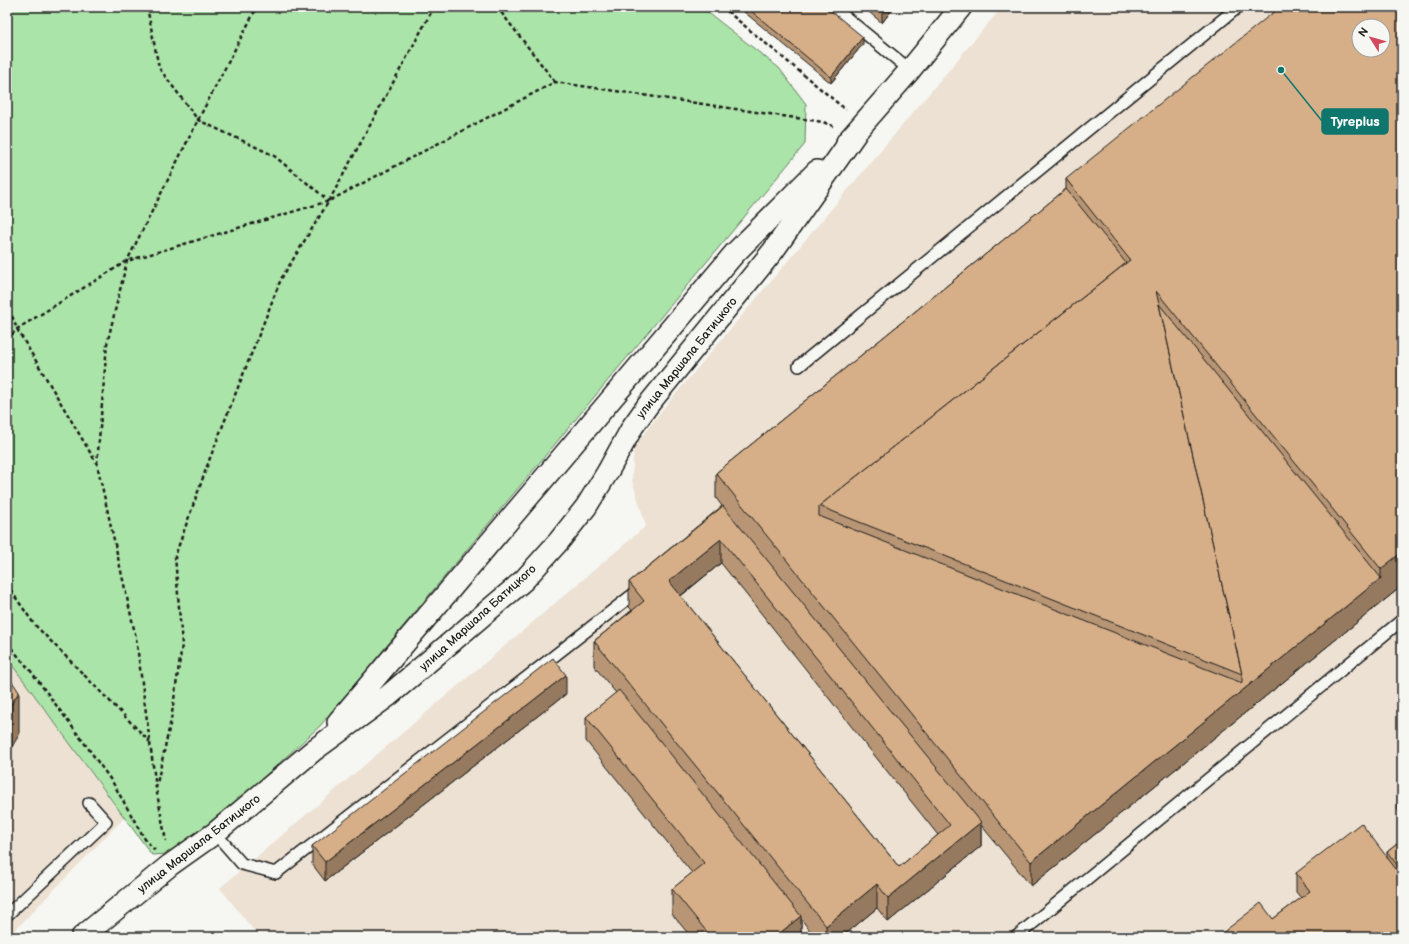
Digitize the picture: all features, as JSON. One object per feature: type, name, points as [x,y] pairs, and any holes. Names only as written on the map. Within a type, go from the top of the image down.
[{"type":"street","name":"улица Маршала Батицкого","points":[[314,750],[410,640],[734,254],[860,128],[910,70],[961,7]]},
{"type":"street","name":"улица Маршала Батицкого","points":[[82,937],[170,865],[215,833],[314,750],[388,696],[490,611],[524,580],[559,542],[586,507],[633,426],[648,405],[773,251],[860,128]]},
{"type":"lane","points":[[833,7],[910,70]]},
{"type":"lane","points":[[799,366],[1238,7]]},
{"type":"lane","points":[[215,833],[242,864],[276,873],[648,582]]},
{"type":"lane","points":[[1016,937],[1402,620]]},
{"type":"lane","points":[[7,915],[106,822],[89,803]]},
{"type":"path","points":[[147,7],[159,68],[198,120],[273,155],[329,201]]},
{"type":"path","points":[[170,865],[156,788],[136,638],[97,464],[107,344],[127,261],[257,7]]},
{"type":"path","points":[[156,788],[171,720],[182,645],[175,556],[210,458],[281,279],[329,201],[434,7]]},
{"type":"path","points":[[497,7],[555,82]]},
{"type":"path","points":[[722,7],[860,128]]},
{"type":"path","points":[[7,340],[17,329],[127,261],[329,201],[555,82],[860,128]]},
{"type":"path","points":[[7,303],[17,329],[97,464]]},
{"type":"path","points":[[7,585],[34,624],[150,742]]},
{"type":"path","points":[[7,643],[30,670],[113,783],[146,841],[170,865]]},
{"type":"shaded area","points":[[1002,7],[1402,7],[1402,937],[259,937],[220,888],[646,526],[632,480],[634,447],[663,409]]},
{"type":"shaded area","points":[[7,658],[124,818],[8,937],[7,937]]},
{"type":"green space","points":[[7,7],[701,7],[779,68],[806,104],[805,144],[320,726],[180,853],[152,855],[7,658]]},
{"type":"building","points":[[746,7],[826,7],[863,37],[831,77]]},
{"type":"building","points":[[1280,7],[1402,7],[1402,552],[1381,569],[1156,291],[1242,674],[819,506],[1130,260],[1066,179]]},
{"type":"building","points":[[1066,189],[1126,263],[819,506],[819,516],[1242,683],[1242,674],[1159,304],[1381,578],[1031,862],[716,473]]},
{"type":"building","points":[[723,506],[981,822],[888,898],[877,884],[826,926],[594,641],[644,601],[629,582]],"holes":[[[721,539],[950,825],[899,867],[669,581]]]},
{"type":"building","points":[[553,658],[566,675],[325,862],[312,846]]},
{"type":"building","points":[[7,674],[19,692],[7,711]]},
{"type":"building","points":[[619,690],[801,916],[775,937],[711,937],[672,889],[704,863],[586,717]]},
{"type":"building","points":[[1402,782],[1402,790],[1398,785]]},
{"type":"building","points":[[1361,823],[1402,877],[1402,937],[1217,937],[1261,903],[1273,919],[1310,891],[1296,873]]},
{"type":"building","points":[[1402,840],[1402,871],[1387,852]]},
{"type":"place","name":"Tyreplus","points":[[1281,70]]}]
